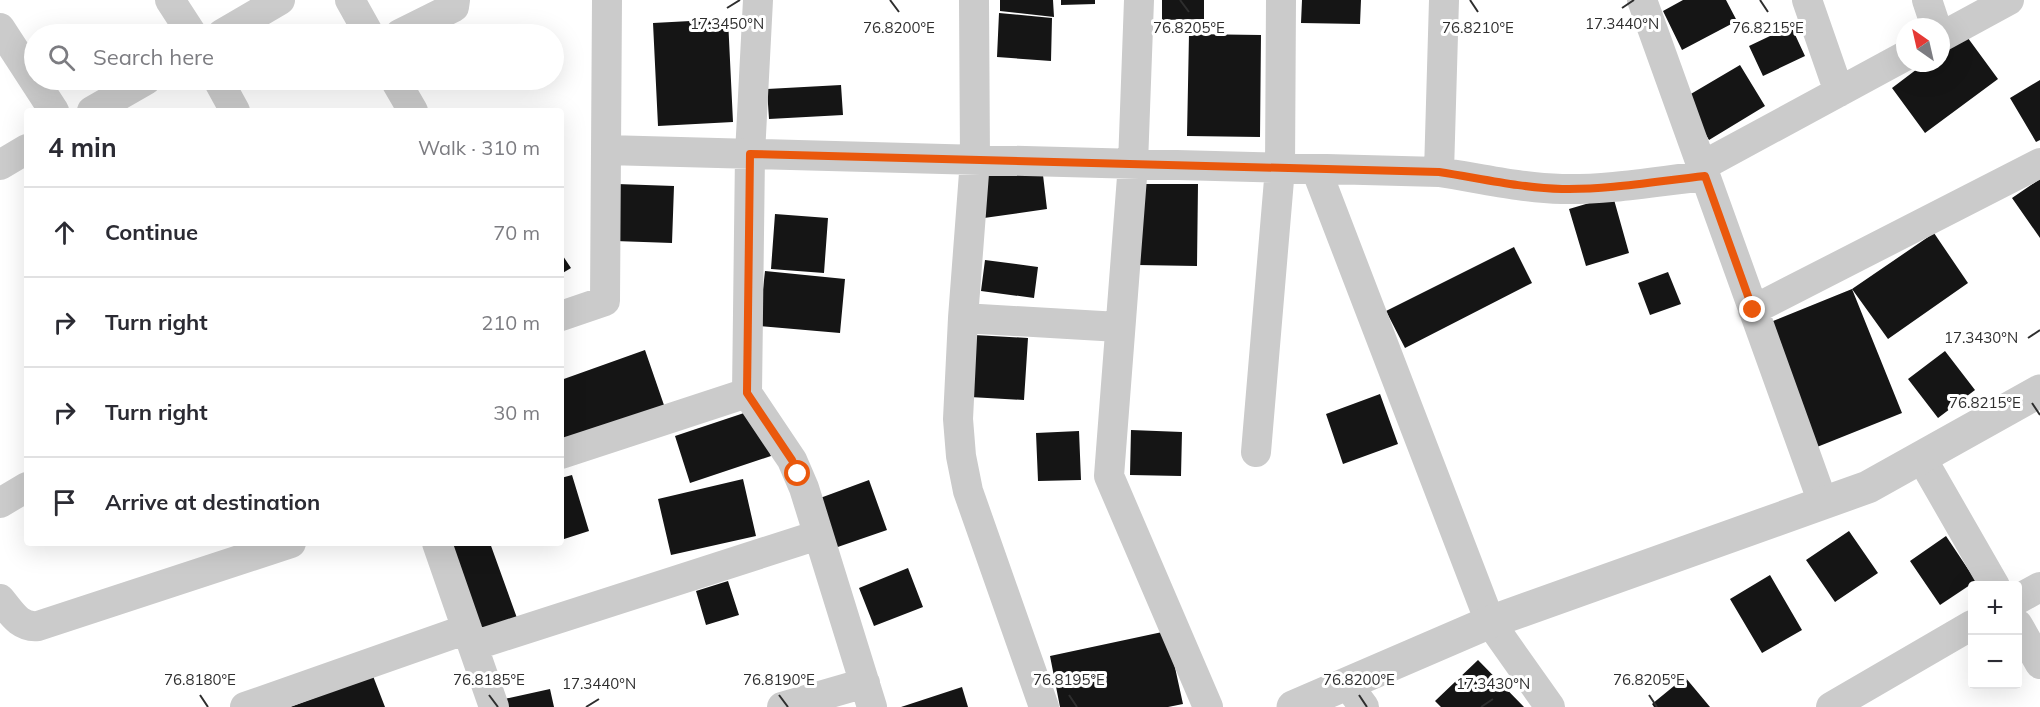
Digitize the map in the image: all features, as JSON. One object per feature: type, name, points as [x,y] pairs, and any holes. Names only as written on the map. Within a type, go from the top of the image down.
[{"type":"street","points":[[170,0],[186,24]]},
{"type":"street","points":[[239,24],[280,0]]},
{"type":"street","points":[[350,0],[363,24]]},
{"type":"street","points":[[420,24],[454,7],[455,0]]},
{"type":"street","points":[[564,315],[605,301],[607,0]]},
{"type":"street","points":[[758,0],[750,154],[747,393],[792,460],[804,488],[869,695],[782,707]]},
{"type":"street","points":[[974,0],[975,160],[958,418],[961,456],[968,491],[1044,707]]},
{"type":"street","points":[[1138,0],[1133,164],[1109,476],[1208,707]]},
{"type":"street","points":[[1256,452],[1280,168],[1281,0]]},
{"type":"street","points":[[1439,172],[1444,0]]},
{"type":"street","points":[[1642,0],[1823,503]]},
{"type":"street","points":[[1807,0],[1839,92]]},
{"type":"street","points":[[1927,0],[1933,18]]},
{"type":"street","points":[[1950,32],[2008,0]]},
{"type":"street","points":[[0,28],[24,65]]},
{"type":"street","points":[[606,150],[1439,172],[1534,188],[1586,189],[1703,171],[1896,61]]},
{"type":"street","points":[[40,90],[52,108]]},
{"type":"street","points":[[97,108],[129,90]]},
{"type":"street","points":[[223,90],[233,108]]},
{"type":"street","points":[[401,90],[411,108]]},
{"type":"street","points":[[0,165],[24,151]]},
{"type":"street","points":[[1753,310],[2040,163]]},
{"type":"street","points":[[1316,169],[1490,622],[1550,707]]},
{"type":"street","points":[[963,318],[1119,327]]},
{"type":"street","points":[[1293,707],[1355,696],[1490,622],[1868,487],[2040,390]]},
{"type":"street","points":[[564,453],[747,393]]},
{"type":"street","points":[[1921,457],[1993,581]]},
{"type":"street","points":[[0,503],[24,489]]},
{"type":"street","points":[[245,707],[818,535]]},
{"type":"street","points":[[0,599],[20,622],[28,627],[38,626],[282,546]]},
{"type":"street","points":[[438,546],[494,707]]},
{"type":"street","points":[[2022,597],[2040,587]]},
{"type":"street","points":[[1832,707],[1968,627]]},
{"type":"street","points":[[2022,632],[2040,664]]},
{"type":"building","points":[[1000,0],[1053,0],[1054,17],[1000,11]]},
{"type":"building","points":[[1061,0],[1095,0],[1095,4],[1061,5]]},
{"type":"building","points":[[1162,0],[1204,0],[1204,19],[1162,20]]},
{"type":"building","points":[[1302,0],[1361,0],[1360,24],[1301,23]]},
{"type":"building","points":[[1683,0],[1726,0],[1737,21],[1682,50],[1663,11]]},
{"type":"building","points":[[999,13],[1052,18],[1051,61],[997,57]]},
{"type":"building","points":[[728,19],[733,122],[658,126],[653,23]]},
{"type":"building","points":[[1791,26],[1805,56],[1763,76],[1749,46]]},
{"type":"building","points":[[1189,34],[1261,35],[1260,137],[1187,136]]},
{"type":"building","points":[[1965,34],[1998,79],[1925,133],[1892,88],[1913,72],[1950,72],[1950,45]]},
{"type":"building","points":[[1740,65],[1765,106],[1709,140],[1684,98]]},
{"type":"building","points":[[2040,80],[2040,140],[2036,142],[2010,98]]},
{"type":"building","points":[[841,85],[843,115],[769,119],[767,89]]},
{"type":"building","points":[[1041,158],[1047,209],[984,218],[978,166]]},
{"type":"building","points":[[2040,179],[2040,238],[2012,198]]},
{"type":"building","points":[[617,184],[674,186],[672,243],[615,241]]},
{"type":"building","points":[[1139,184],[1198,184],[1197,266],[1138,265]]},
{"type":"building","points":[[1613,196],[1629,253],[1586,266],[1569,209]]},
{"type":"building","points":[[775,214],[828,218],[824,273],[771,269]]},
{"type":"building","points":[[1934,233],[1968,283],[1888,339],[1852,289]]},
{"type":"building","points":[[1514,247],[1532,283],[1405,348],[1386,311]]},
{"type":"building","points":[[564,258],[571,268],[564,272]]},
{"type":"building","points":[[985,260],[1038,267],[1034,298],[981,291]]},
{"type":"building","points":[[765,271],[845,279],[840,333],[759,326]]},
{"type":"building","points":[[1668,272],[1681,304],[1650,315],[1638,283]]},
{"type":"building","points":[[1852,289],[1902,413],[1817,447],[1768,323]]},
{"type":"building","points":[[974,335],[1028,338],[1024,400],[970,397]]},
{"type":"building","points":[[645,350],[665,408],[564,444],[564,379]]},
{"type":"building","points":[[1945,351],[1975,390],[1938,418],[1908,379]]},
{"type":"building","points":[[1380,394],[1398,444],[1343,464],[1326,414]]},
{"type":"building","points":[[756,409],[771,456],[690,483],[675,436]]},
{"type":"building","points":[[1131,430],[1182,432],[1181,476],[1130,475]]},
{"type":"building","points":[[1079,431],[1081,480],[1038,481],[1036,433]]},
{"type":"building","points":[[572,475],[589,531],[564,539],[564,477]]},
{"type":"building","points":[[743,479],[756,536],[671,555],[658,499]]},
{"type":"building","points":[[869,480],[887,530],[829,550],[812,501]]},
{"type":"building","points":[[1849,531],[1878,573],[1835,602],[1806,560]]},
{"type":"building","points":[[1946,536],[1976,581],[1968,581],[1968,586],[1940,605],[1910,561]]},
{"type":"building","points":[[446,546],[491,546],[517,618],[477,633]]},
{"type":"building","points":[[908,568],[923,607],[874,626],[859,588]]},
{"type":"building","points":[[1770,575],[1802,630],[1762,653],[1730,599]]},
{"type":"building","points":[[728,581],[739,615],[706,625],[696,591]]},
{"type":"building","points":[[1167,631],[1183,704],[1168,707],[1060,707],[1050,656]]},
{"type":"building","points":[[1478,660],[1524,707],[1441,707],[1435,701]]},
{"type":"building","points":[[373,676],[385,707],[290,707]]},
{"type":"building","points":[[1685,677],[1710,707],[1654,707],[1652,704]]},
{"type":"building","points":[[962,687],[968,707],[901,707]]},
{"type":"building","points":[[550,689],[554,707],[506,707],[504,699]]},
{"type":"route","points":[[798,474],[792,460],[747,393],[750,154],[1439,172],[1534,188],[1563,189],[1586,189],[1705,176],[1753,310]]}]
